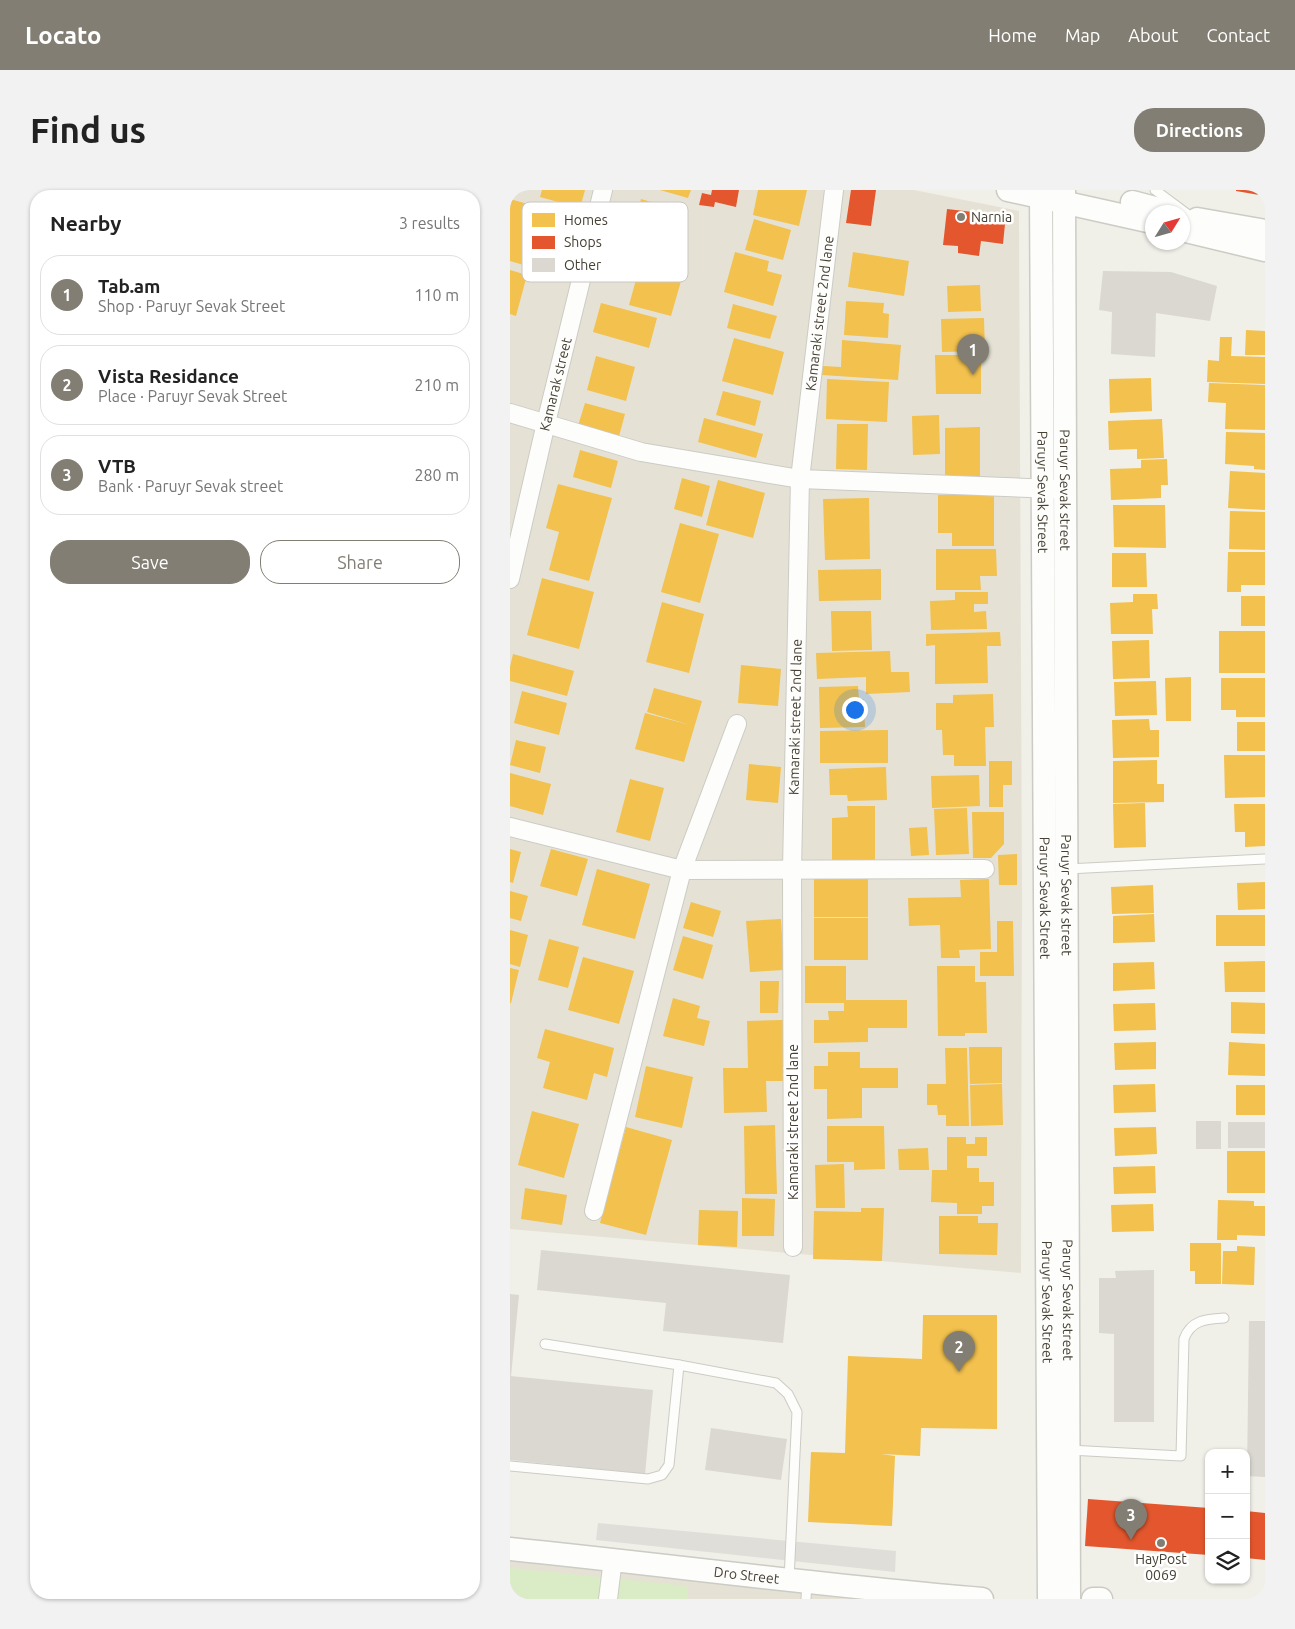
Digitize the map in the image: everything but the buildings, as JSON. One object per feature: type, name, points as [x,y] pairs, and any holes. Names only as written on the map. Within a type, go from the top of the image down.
[{"type":"street","name":"Kamaraki street 2nd lane","points":[[793,1247],[792,870],[800,479],[834,190]]},
{"type":"street","points":[[1008,190],[1041,194],[1069,194],[1145,208]]},
{"type":"street","name":"Paruyr Sevak Street","points":[[1041,194],[1042,489],[1055,870],[1049,1599]]},
{"type":"street","points":[[1069,194],[1145,220]]},
{"type":"street","name":"Paruyr Sevak street","points":[[1069,194],[1065,489],[1055,870],[1068,1450],[1069,1599]]},
{"type":"street","points":[[1190,222],[1265,230]]},
{"type":"street","points":[[1190,223],[1265,250]]},
{"type":"street","name":"Kamarak street","points":[[510,579],[580,282]]},
{"type":"street","points":[[510,412],[641,452],[800,479],[1065,489]]},
{"type":"street","points":[[594,1211],[682,870],[737,724]]},
{"type":"street","points":[[510,827],[682,870],[985,869]]},
{"type":"street","name":"Dro Street","points":[[510,1549],[613,1559],[801,1587],[982,1599]]},
{"type":"street","points":[[608,1599],[613,1559]]},
{"type":"street","points":[[1092,1599],[1101,1599]]},
{"type":"lane","points":[[1156,190],[1170,205]]},
{"type":"lane","points":[[1055,870],[1265,859]]},
{"type":"lane","points":[[1068,1450],[1181,1456],[1184,1339],[1187,1330],[1196,1323],[1205,1319],[1224,1318]]},
{"type":"lane","points":[[545,1344],[679,1365],[776,1383],[788,1394],[797,1412],[801,1587]]},
{"type":"lane","points":[[510,1466],[648,1480],[662,1475],[669,1465],[679,1365]]},
{"type":"shaded area","points":[[510,190],[914,190],[1019,211],[1022,887],[1021,1273],[510,1229]]},
{"type":"shaded area","points":[[598,1523],[896,1551],[895,1572],[596,1540]]},
{"type":"shaded area","points":[[510,1556],[847,1599],[510,1599]]},
{"type":"green space","points":[[510,1568],[688,1586],[687,1599],[510,1599]]},
{"type":"place","name":"Narnia","points":[[961,217]]},
{"type":"place","name":"Tab.am","points":[[973,375]]},
{"type":"place","name":"Vista Residance","points":[[959,1372]]},
{"type":"place","name":"VTB","points":[[1131,1540]]},
{"type":"place","name":"HayPost 0069","points":[[1161,1543]]}]
